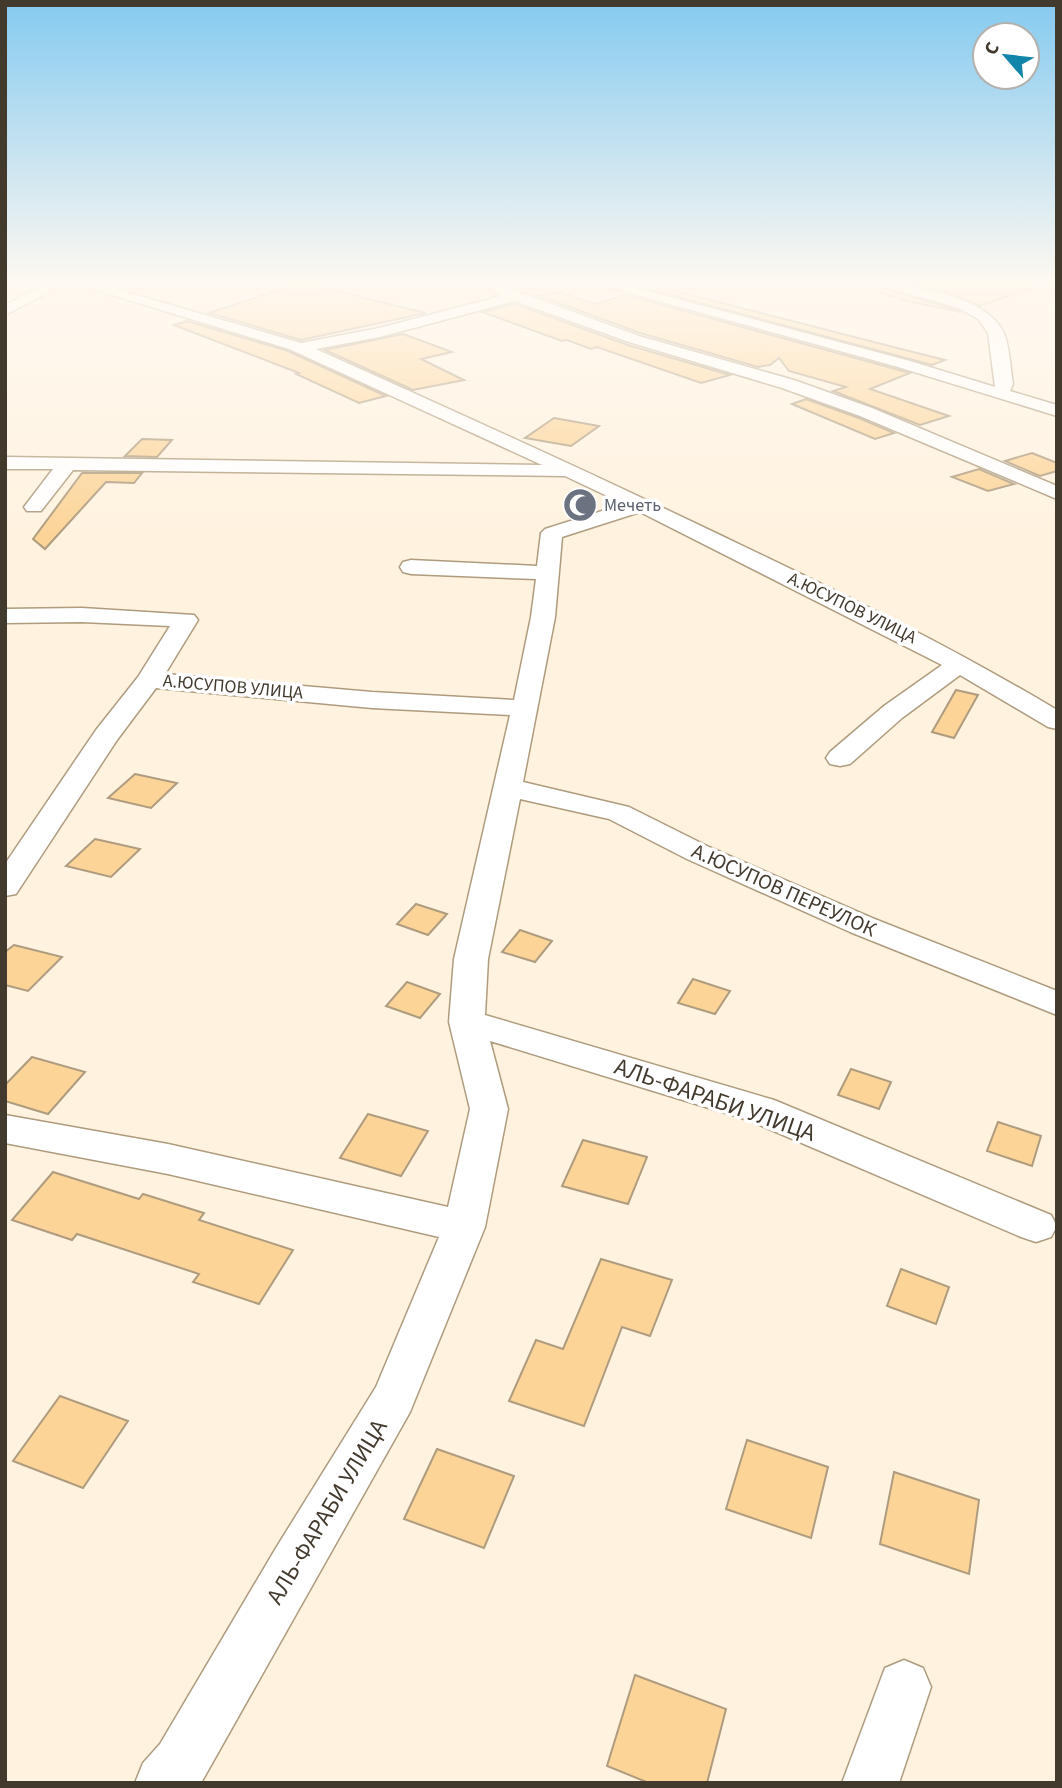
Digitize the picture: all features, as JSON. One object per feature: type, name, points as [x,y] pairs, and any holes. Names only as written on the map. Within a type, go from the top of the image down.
[{"type":"street","name":"А.ЮСУПОВ УЛИЦА","points":[[342,367],[574,471],[960,663],[1057,721]]},
{"type":"street","points":[[731,367],[866,412],[1057,493]]},
{"type":"street","points":[[909,367],[1057,411]]},
{"type":"street","points":[[1002,367],[1005,384],[1002,393]]},
{"type":"street","name":"А.ЮСУПОВ УЛИЦА","points":[[5,463],[574,471]]},
{"type":"street","points":[[34,507],[67,464]]},
{"type":"street","points":[[507,788],[525,708],[549,573],[552,533],[642,505]]},
{"type":"street","points":[[411,567],[549,573]]},
{"type":"street","name":"А.ЮСУПОВ УЛИЦА","points":[[5,616],[82,615],[186,620],[149,680],[372,700],[525,708]]},
{"type":"street","points":[[840,758],[892,712],[960,663]]},
{"type":"street","points":[[5,887],[106,736],[149,680]]},
{"type":"street","name":"АЛЬ-ФАРАБИ УЛИЦА","points":[[163,1783],[180,1764],[394,1398],[464,1227],[489,1109],[467,1022],[471,959],[507,788]]},
{"type":"street","name":"А.ЮСУПОВ ПЕРЕУЛОК","points":[[507,788],[562,798],[619,814],[698,853],[861,925],[1057,1004]]},
{"type":"street","name":"АЛЬ-ФАРАБИ УЛИЦА","points":[[467,1022],[761,1110],[1036,1226]]},
{"type":"street","points":[[5,1129],[167,1159],[464,1227]]},
{"type":"street","points":[[870,1783],[904,1687]]},
{"type":"building","points":[[285,367],[324,367],[386,396],[359,403],[296,374],[299,373]]},
{"type":"building","points":[[363,367],[438,367],[464,380],[413,390]]},
{"type":"building","points":[[656,367],[704,367],[730,375],[701,383]]},
{"type":"building","points":[[786,367],[890,367],[910,373],[870,389],[949,416],[920,425],[833,391],[846,387],[789,371]]},
{"type":"building","points":[[806,399],[894,433],[875,439],[792,404]]},
{"type":"building","points":[[554,418],[599,426],[571,446],[525,438]]},
{"type":"building","points":[[142,439],[172,440],[157,457],[125,456]]},
{"type":"building","points":[[1032,453],[1057,463],[1057,471],[1040,476],[1005,461]]},
{"type":"building","points":[[979,469],[1014,484],[988,491],[952,477]]},
{"type":"building","points":[[82,473],[142,473],[134,483],[106,482],[45,549],[33,539]]},
{"type":"building","points":[[956,690],[978,695],[954,738],[932,732]]},
{"type":"building","points":[[135,774],[177,783],[151,808],[108,798]]},
{"type":"building","points":[[95,839],[140,849],[111,877],[66,866]]},
{"type":"building","points":[[416,904],[447,914],[428,935],[397,924]]},
{"type":"building","points":[[520,930],[552,941],[535,962],[502,952]]},
{"type":"building","points":[[14,945],[62,957],[28,991],[5,985],[5,952]]},
{"type":"building","points":[[693,979],[730,991],[715,1014],[678,1003]]},
{"type":"building","points":[[407,982],[440,994],[420,1018],[386,1006]]},
{"type":"building","points":[[32,1057],[85,1072],[48,1114],[5,1101],[5,1085]]},
{"type":"building","points":[[851,1069],[891,1082],[879,1109],[838,1095]]},
{"type":"building","points":[[368,1114],[428,1131],[401,1176],[340,1158]]},
{"type":"building","points":[[998,1122],[1041,1136],[1032,1166],[987,1151]]},
{"type":"building","points":[[583,1140],[647,1157],[628,1204],[562,1186]]},
{"type":"building","points":[[53,1172],[139,1199],[143,1194],[204,1213],[199,1220],[293,1250],[259,1304],[193,1282],[199,1274],[77,1234],[72,1240],[12,1220]]},
{"type":"building","points":[[601,1259],[672,1280],[650,1336],[622,1327],[584,1426],[509,1401],[536,1340],[563,1349]]},
{"type":"building","points":[[901,1269],[949,1287],[936,1324],[887,1306]]},
{"type":"building","points":[[60,1396],[128,1421],[83,1488],[13,1461]]},
{"type":"building","points":[[747,1440],[828,1467],[811,1538],[726,1509]]},
{"type":"building","points":[[437,1449],[514,1476],[484,1548],[404,1519]]},
{"type":"building","points":[[894,1472],[979,1500],[969,1574],[880,1544]]},
{"type":"building","points":[[635,1675],[726,1709],[707,1783],[649,1783],[607,1766]]},
{"type":"place","name":"Мечеть","points":[[580,505]]}]
